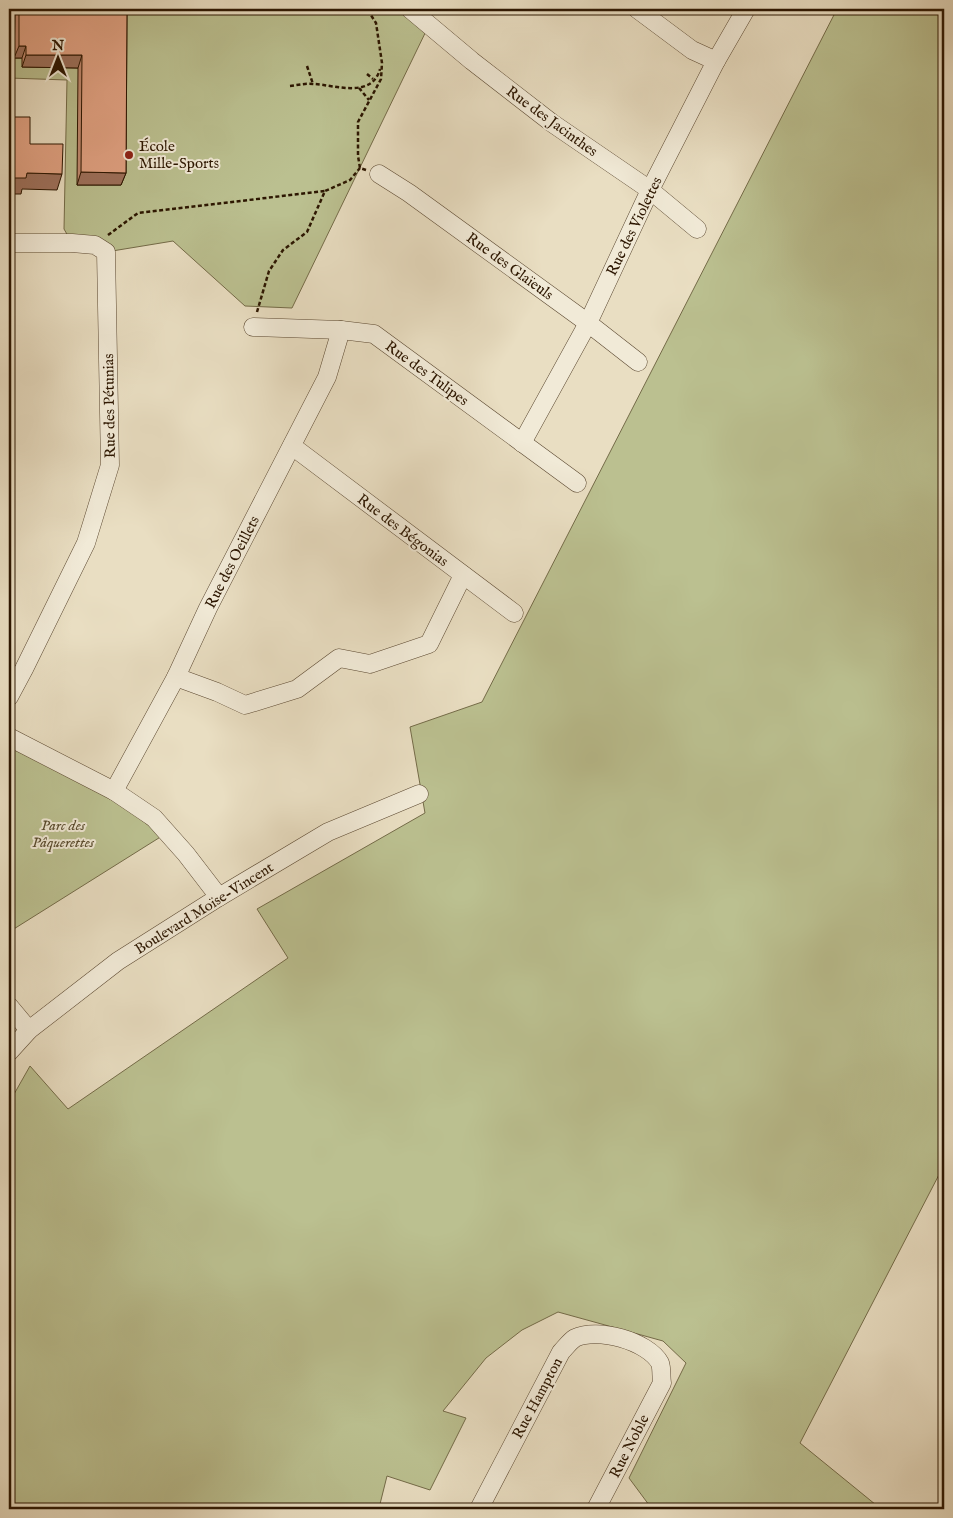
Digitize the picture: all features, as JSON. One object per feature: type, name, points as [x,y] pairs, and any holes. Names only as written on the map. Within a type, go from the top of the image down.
[{"type":"street","name":"Rue des Jacinthes","points":[[410,9],[472,61],[552,123],[650,190],[697,229]]},
{"type":"street","points":[[637,9],[692,50],[716,61]]},
{"type":"street","name":"Rue des Violettes","points":[[522,443],[588,323],[650,190],[716,61],[746,9]]},
{"type":"street","name":"Rue des Glaïeuls","points":[[379,174],[409,193],[588,323],[638,362]]},
{"type":"street","points":[[9,243],[94,245]]},
{"type":"street","name":"Rue des Pétunias","points":[[9,697],[86,543],[110,465],[106,252],[94,245]]},
{"type":"street","name":"Rue des Tulipes","points":[[253,327],[341,330],[374,334],[577,483]]},
{"type":"street","name":"Rue des Oeillets","points":[[114,790],[176,677],[208,608],[327,377],[341,330]]},
{"type":"street","name":"Rue des Bégonias","points":[[292,446],[514,613]]},
{"type":"street","points":[[176,677],[217,692],[245,705],[297,689],[339,658],[370,664],[421,647],[429,644],[463,575]]},
{"type":"street","points":[[9,737],[114,790],[154,818],[186,854],[219,897]]},
{"type":"street","name":"Boulevard Moïse-Vincent","points":[[9,1052],[29,1030],[118,961],[219,897],[328,832],[419,794]]},
{"type":"street","points":[[9,1006],[29,1030]]},
{"type":"street","name":"Rue Hampton","points":[[479,1509],[561,1352],[574,1338],[596,1334],[619,1337],[650,1350],[660,1364],[662,1383]]},
{"type":"street","name":"Rue Noble","points":[[596,1509],[662,1383]]},
{"type":"path","points":[[94,245],[138,213],[326,191],[350,180],[360,168],[358,122],[381,79],[382,63],[376,23],[367,9]]},
{"type":"path","points":[[290,86],[313,84],[341,88],[359,88],[370,83],[379,74],[382,63]]},
{"type":"path","points":[[307,66],[313,84]]},
{"type":"path","points":[[367,74],[374,79]]},
{"type":"path","points":[[359,88],[369,100]]},
{"type":"path","points":[[360,168],[379,174]]},
{"type":"path","points":[[253,327],[269,271],[283,250],[307,232],[326,191]]},
{"type":"green space","points":[[9,9],[410,9],[429,25],[292,308],[245,306],[173,241],[106,252],[72,243],[64,229],[67,80],[9,78]]},
{"type":"green space","points":[[837,9],[944,9],[944,1165],[800,1443],[881,1509],[652,1509],[629,1478],[686,1363],[663,1341],[558,1312],[522,1330],[486,1358],[443,1411],[466,1418],[430,1490],[387,1476],[380,1504],[397,1509],[9,1509],[9,1103],[30,1066],[68,1109],[288,958],[257,909],[425,813],[410,727],[482,702]]},
{"type":"green space","name":"Parc des Pâquerettes","points":[[9,746],[112,797],[162,836],[9,932]]},
{"type":"building","points":[[19,9],[127,9],[126,173],[81,172],[82,55],[26,55],[26,46],[19,46]]},
{"type":"building","points":[[9,117],[30,117],[30,144],[63,144],[62,174],[27,173],[26,178],[9,178]]},
{"type":"place","name":"École Mille-Sports","points":[[129,155]]}]
